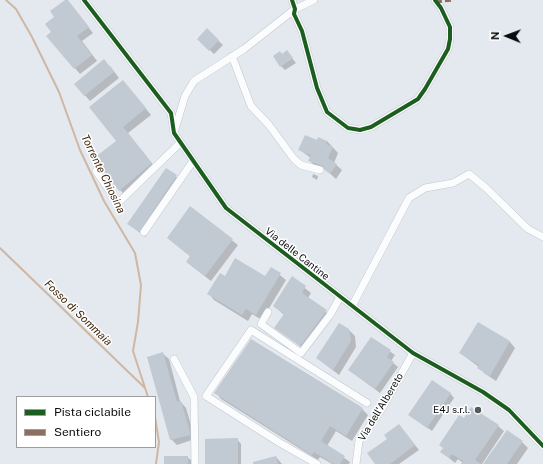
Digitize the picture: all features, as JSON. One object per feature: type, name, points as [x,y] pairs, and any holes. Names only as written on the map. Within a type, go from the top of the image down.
[{"type":"street","name":"Via delle Cantine","points":[[84,0],[171,113],[174,133],[226,208],[340,298],[413,353],[483,392],[509,410],[543,446]]},
{"type":"street","points":[[292,0],[295,9],[294,14],[302,31],[317,88],[327,112],[348,128],[360,130],[371,128],[418,99],[425,89],[448,49],[450,39],[450,27],[442,8],[435,0]]},
{"type":"street","points":[[174,133],[181,107],[194,81],[232,56],[295,9],[314,0]]},
{"type":"street","points":[[232,56],[251,106],[269,125],[294,159],[301,165],[320,170]]},
{"type":"street","points":[[96,171],[118,203],[180,143]]},
{"type":"street","points":[[144,232],[193,161]]},
{"type":"street","points":[[352,306],[410,198],[425,188],[453,183],[469,174],[484,186],[528,229],[543,237]]},
{"type":"street","points":[[268,312],[261,324],[302,353],[330,315],[340,298]]},
{"type":"street","points":[[317,464],[280,443],[206,396],[251,330],[367,403]]},
{"type":"street","name":"Via dell'Albereto","points":[[356,464],[360,441],[381,410],[413,353]]},
{"type":"street","points":[[174,359],[194,397],[195,464]]},
{"type":"building","points":[[65,0],[68,0],[89,27],[77,36],[92,55],[74,69],[46,36],[51,32],[45,24],[54,17],[50,11]]},
{"type":"building","points":[[207,28],[219,40],[209,51],[197,39]]},
{"type":"building","points":[[287,50],[293,58],[280,67],[273,56],[280,51],[282,54]]},
{"type":"building","points":[[104,59],[114,72],[84,96],[74,84]]},
{"type":"building","points":[[123,80],[146,108],[123,127],[152,163],[119,191],[94,158],[116,141],[89,107]]},
{"type":"building","points":[[305,135],[317,140],[318,137],[327,141],[326,144],[333,147],[328,158],[337,164],[330,174],[323,166],[308,161],[311,155],[298,150]]},
{"type":"building","points":[[166,168],[177,175],[139,232],[127,224]]},
{"type":"building","points":[[190,206],[233,239],[205,276],[186,262],[190,256],[167,238]]},
{"type":"building","points":[[235,258],[265,276],[271,267],[281,273],[256,315],[246,309],[242,315],[207,294],[220,273],[225,276]]},
{"type":"building","points":[[292,276],[306,286],[302,293],[327,310],[300,346],[274,328],[284,314],[273,306]]},
{"type":"building","points":[[478,322],[510,341],[490,376],[477,368],[479,365],[459,353]]},
{"type":"building","points":[[339,323],[349,329],[351,341],[333,370],[316,358]]},
{"type":"building","points":[[371,337],[391,350],[387,357],[394,362],[375,389],[348,370]]},
{"type":"building","points":[[251,339],[363,408],[346,436],[330,426],[321,441],[345,456],[340,464],[334,464],[314,452],[312,455],[214,393]]},
{"type":"building","points":[[163,352],[177,402],[181,401],[190,432],[190,435],[170,440],[147,357]]},
{"type":"building","points":[[432,380],[451,393],[427,428],[408,415]]},
{"type":"building","points":[[471,407],[499,425],[475,460],[481,464],[461,464],[463,461],[452,454],[449,458],[440,452],[443,448],[439,445],[459,415],[464,418]]},
{"type":"building","points":[[399,424],[415,445],[390,464],[375,464],[367,453],[387,439],[384,435]]},
{"type":"building","points":[[507,430],[523,441],[507,464],[483,464]]},
{"type":"building","points":[[238,438],[238,464],[205,464],[205,439]]},
{"type":"building","points":[[164,456],[188,456],[188,464],[164,464]]},
{"type":"building","points":[[276,456],[278,464],[253,464],[253,462]]},
{"type":"waterway","name":"Torrente Chiosina","points":[[6,0],[16,9],[32,37],[59,92],[80,150],[104,201],[135,253],[141,285],[138,322],[133,351],[148,396]]},
{"type":"waterway","name":"Fosso di Sommaia","points":[[0,248],[145,388]]},
{"type":"waterway","points":[[156,423],[159,442],[156,464]]},
{"type":"marked path","points":[[436,2],[452,0]]},
{"type":"cycle path","points":[[84,0],[171,113],[174,133],[226,208],[413,353],[483,392],[509,410],[543,446]]},
{"type":"cycle path","points":[[292,0],[295,9],[294,14],[302,31],[317,88],[327,112],[348,128],[360,130],[371,127],[418,99],[425,89],[448,49],[450,39],[450,27],[441,8],[435,0]]},
{"type":"place","name":"E4J s.r.l.","points":[[478,410]]}]
